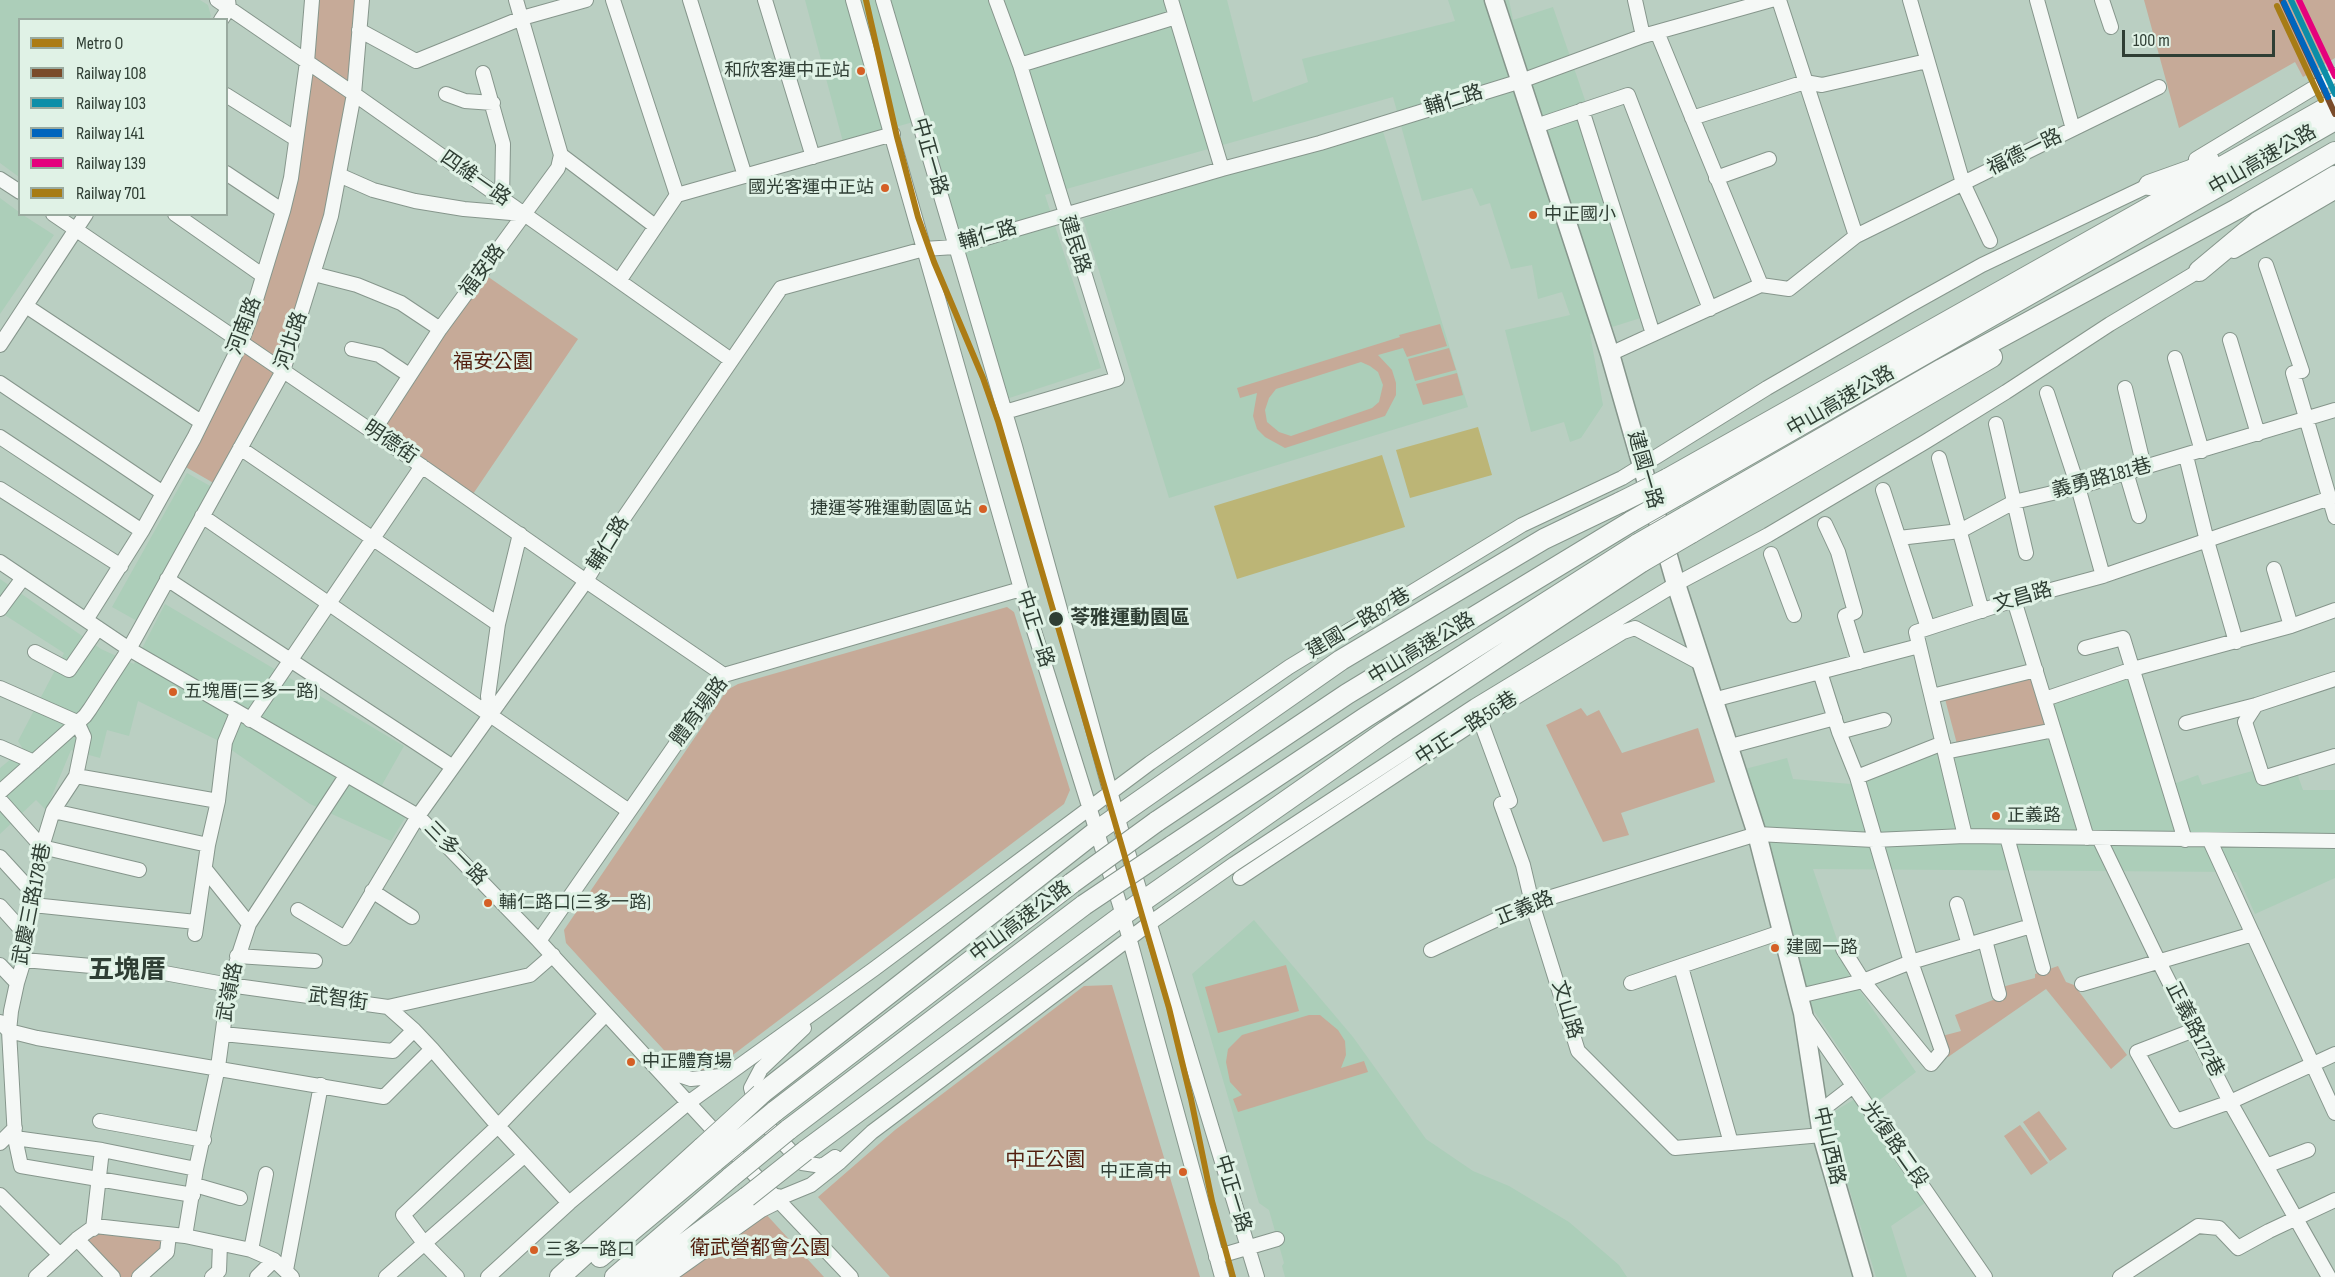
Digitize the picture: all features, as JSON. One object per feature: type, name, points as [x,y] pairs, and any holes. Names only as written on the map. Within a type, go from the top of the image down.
[{"type":"highway","points":[[2149,185],[2282,135],[2335,90]]},
{"type":"highway","points":[[560,1277],[709,1154],[761,1094],[1098,830],[1341,660],[1544,539],[1621,502],[1672,487],[2335,103]]},
{"type":"highway","name":"中山高速公路","points":[[2282,135],[2335,120]]},
{"type":"highway","name":"中山高速公路","points":[[615,1277],[788,1130],[1084,905],[1366,717],[1688,525],[1884,418],[2209,232],[2237,209],[2335,152]]},
{"type":"highway","points":[[2199,271],[2259,221],[2335,177]]},
{"type":"highway","name":"中山高速公路","points":[[576,1277],[709,1154],[774,1112],[1072,883],[1156,822],[1347,694],[1632,521],[1672,487]]},
{"type":"highway","points":[[639,1277],[1123,915],[1640,553]]},
{"type":"highway","points":[[662,1277],[763,1206],[777,1199]]},
{"type":"main road","name":"建國一路","points":[[1494,0],[1610,354],[1676,584],[1756,834],[1801,1005]]},
{"type":"main road","name":"中山西路","points":[[1801,1005],[1822,1135],[1863,1277]]},
{"type":"street","name":"河南路","points":[[35,652],[69,670],[121,566],[163,493],[241,343],[283,211],[291,178],[307,63],[312,0]]},
{"type":"street","name":"河北路","points":[[0,792],[90,709],[129,649],[283,371],[331,216],[354,94],[362,0]]},
{"type":"street","points":[[516,0],[561,155],[655,226]]},
{"type":"street","points":[[359,30],[416,61],[522,18],[586,0]]},
{"type":"street","points":[[613,0],[677,195]]},
{"type":"street","points":[[690,0],[745,176]]},
{"type":"street","points":[[765,0],[813,157]]},
{"type":"street","name":"中正一路","points":[[853,0],[1021,589],[1091,806],[1123,915],[1222,1277]]},
{"type":"street","name":"中正一路","points":[[883,0],[1005,412],[1111,793],[1257,1277]]},
{"type":"street","name":"建民路","points":[[996,0],[1020,65],[1117,379],[1005,412]]},
{"type":"street","points":[[1171,0],[1222,169]]},
{"type":"street","points":[[1635,0],[1643,36]]},
{"type":"street","name":"輔仁路","points":[[298,910],[345,938],[418,816],[586,581],[623,519],[781,288],[924,249],[955,247],[1222,169],[1320,143],[1521,81],[1643,36],[1771,0]]},
{"type":"street","points":[[1779,0],[1856,236]]},
{"type":"street","points":[[1910,0],[1963,183],[1990,241]]},
{"type":"street","name":"福德一路","points":[[1761,285],[1789,289],[1856,236],[2073,129],[2037,0]]},
{"type":"street","points":[[2102,0],[2111,27]]},
{"type":"street","name":"四維一路","points":[[224,7],[354,94],[731,360]]},
{"type":"street","points":[[1020,65],[1176,17]]},
{"type":"street","points":[[1610,354],[1761,285],[1657,32]]},
{"type":"street","points":[[1692,118],[1805,82],[1822,86],[1927,61]]},
{"type":"street","points":[[483,73],[503,144],[502,200]]},
{"type":"street","name":"建國一路87巷","points":[[874,969],[1150,763],[1308,655],[1522,525],[1614,482],[1767,388],[1912,304],[1982,265],[2149,185],[2335,75]]},
{"type":"street","points":[[2073,129],[2159,87]]},
{"type":"street","points":[[446,94],[465,101],[493,103]]},
{"type":"street","points":[[1536,126],[1628,95],[1710,309]]},
{"type":"street","points":[[228,96],[296,139]]},
{"type":"street","points":[[1582,110],[1653,334]]},
{"type":"street","points":[[619,281],[677,195],[893,134]]},
{"type":"street","name":"福安路","points":[[373,432],[440,329],[558,168],[561,155]]},
{"type":"street","points":[[1716,178],[1769,159]]},
{"type":"street","points":[[228,174],[283,211]]},
{"type":"street","points":[[339,175],[373,190],[415,201],[464,209],[525,214]]},
{"type":"street","points":[[0,179],[18,191]]},
{"type":"street","points":[[874,969],[791,1040],[761,1069],[751,1088],[758,1112],[801,1163],[822,1166],[872,1132],[1129,937],[1234,864],[1477,713],[1676,584],[1768,535],[1916,448],[2110,324],[2335,192]]},
{"type":"street","name":"明德街","points":[[56,216],[724,675]]},
{"type":"street","points":[[0,345],[85,216]]},
{"type":"street","points":[[179,216],[262,275]]},
{"type":"street","points":[[2266,265],[2302,371],[2293,373],[2335,517]]},
{"type":"street","points":[[314,274],[357,285],[400,303],[440,329]]},
{"type":"street","points":[[26,306],[201,422]]},
{"type":"street","points":[[2230,340],[2258,434]]},
{"type":"street","points":[[352,349],[379,355],[409,375]]},
{"type":"street","points":[[2175,358],[2202,451]]},
{"type":"street","points":[[0,383],[163,493]]},
{"type":"street","points":[[2125,388],[2144,467]]},
{"type":"street","points":[[2047,393],[2078,487],[2103,576]]},
{"type":"street","name":"義勇路181巷","points":[[1899,538],[1960,531],[2014,502],[2078,487],[2335,410]]},
{"type":"street","points":[[1996,424],[2026,553]]},
{"type":"street","points":[[0,437],[142,531]]},
{"type":"street","points":[[240,448],[498,624]]},
{"type":"street","points":[[2186,456],[2206,541],[2236,642]]},
{"type":"street","points":[[1940,458],[1982,610]]},
{"type":"street","points":[[0,857],[33,899],[195,928],[208,845],[218,801],[225,742],[243,717],[291,661],[422,466]]},
{"type":"street","points":[[2127,472],[2139,516]]},
{"type":"street","points":[[0,489],[121,566]]},
{"type":"street","points":[[1883,490],[1928,628],[1916,632],[1965,836]]},
{"type":"street","name":"文昌路","points":[[1928,628],[2014,600],[2103,576],[2330,498]]},
{"type":"street","points":[[202,516],[629,811]]},
{"type":"street","points":[[1825,524],[1838,552],[1855,612],[1845,616],[1859,662]]},
{"type":"street","points":[[490,715],[488,696],[498,624],[520,534]]},
{"type":"street","points":[[1772,554],[1794,615]]},
{"type":"street","name":"三多一路","points":[[0,562],[129,649],[243,717],[418,816],[553,955],[654,1067],[851,1277]]},
{"type":"street","points":[[2274,569],[2291,626]]},
{"type":"street","points":[[0,609],[24,578]]},
{"type":"street","points":[[167,579],[453,767]]},
{"type":"street","name":"體育場路","points":[[539,941],[724,675],[1021,589]]},
{"type":"street","name":"正義路172巷","points":[[2014,600],[2054,730],[2093,838],[2230,1102],[2295,1219],[2333,1277]]},
{"type":"street","points":[[2045,699],[2133,669],[2291,626],[2335,610]]},
{"type":"street","name":"中正一路56巷","points":[[1240,879],[1477,713],[1623,632],[1635,628],[1701,664]]},
{"type":"street","points":[[2085,648],[2123,638],[2185,840]]},
{"type":"street","points":[[1713,700],[1919,646]]},
{"type":"street","points":[[1932,696],[2036,670]]},
{"type":"street","points":[[1820,672],[1857,777],[1911,962],[1942,1052],[1931,1064],[1863,981],[1843,949]]},
{"type":"street","points":[[2186,723],[2256,705],[2335,679]]},
{"type":"street","points":[[0,688],[77,722]]},
{"type":"street","points":[[2256,705],[2245,722],[2263,778],[2335,756]]},
{"type":"street","name":"文山路","points":[[1477,713],[1510,801],[1501,804],[1523,865],[1532,903],[1578,1051],[1675,1148],[1822,1135]]},
{"type":"street","points":[[1727,747],[1837,725],[1884,720]]},
{"type":"street","name":"武慶三路178巷","points":[[77,722],[84,737],[76,776],[52,811],[42,847],[26,935],[24,960],[4,1026],[13,1074],[15,1133],[21,1166],[98,1180]]},
{"type":"street","points":[[1857,777],[1944,747],[2054,730]]},
{"type":"street","points":[[0,747],[34,762]]},
{"type":"street","points":[[76,776],[218,801]]},
{"type":"street","name":"武嶺路","points":[[185,1236],[196,1169],[218,1067],[229,985],[237,956],[249,924],[346,776]]},
{"type":"street","points":[[0,800],[42,847],[139,870]]},
{"type":"street","points":[[52,811],[208,845]]},
{"type":"street","name":"正義路","points":[[1431,950],[1532,903],[1756,834],[1874,840],[1965,836],[2333,845]]},
{"type":"street","points":[[2007,837],[2043,968]]},
{"type":"street","points":[[2210,841],[2335,1113]]},
{"type":"street","points":[[205,869],[249,924]]},
{"type":"street","points":[[372,891],[412,917]]},
{"type":"street","points":[[1957,904],[1970,945]]},
{"type":"street","points":[[0,906],[26,935]]},
{"type":"street","points":[[1801,1005],[1911,962],[2031,926]]},
{"type":"street","points":[[1631,982],[1781,932]]},
{"type":"street","points":[[2082,984],[2253,934]]},
{"type":"street","points":[[1984,940],[1999,994]]},
{"type":"street","points":[[388,1007],[530,975],[553,955]]},
{"type":"street","points":[[237,956],[315,961]]},
{"type":"street","name":"武智街","points":[[24,960],[159,972],[229,985],[388,1007],[432,1048],[498,1126],[569,1203]]},
{"type":"street","points":[[0,965],[17,983]]},
{"type":"street","points":[[1680,967],[1731,1143]]},
{"type":"street","points":[[488,1277],[569,1203],[688,1103],[874,969]]},
{"type":"street","name":"光復路二段","points":[[1801,1005],[1853,1086],[1985,1277]]},
{"type":"street","points":[[457,1277],[424,1243],[403,1215],[498,1126],[606,1014]]},
{"type":"street","points":[[4,1026],[37,1038],[384,1096],[432,1048]]},
{"type":"street","points":[[223,1034],[393,1051],[414,1030]]},
{"type":"street","points":[[2194,1030],[2137,1052],[2176,1121],[2230,1102],[2335,1054]]},
{"type":"street","points":[[654,1067],[691,1078],[726,1075]]},
{"type":"street","points":[[0,1086],[13,1074]]},
{"type":"street","points":[[289,1274],[321,1085]]},
{"type":"street","points":[[1818,1113],[1853,1086]]},
{"type":"street","points":[[100,1121],[204,1140]]},
{"type":"street","points":[[777,1199],[811,1185],[872,1132]]},
{"type":"street","points":[[0,1143],[15,1133],[196,1169]]},
{"type":"street","points":[[93,1229],[102,1150]]},
{"type":"street","points":[[2266,1166],[2308,1150]]},
{"type":"street","points":[[386,1277],[525,1155]]},
{"type":"street","points":[[251,1250],[266,1174]]},
{"type":"street","points":[[98,1180],[194,1190],[240,1198]]},
{"type":"street","points":[[0,1195],[60,1255]]},
{"type":"street","points":[[2120,1277],[2198,1226],[2219,1228],[2238,1248],[2335,1200]]},
{"type":"street","points":[[36,1277],[77,1239],[95,1226],[185,1236],[251,1250],[274,1260],[289,1274]]},
{"type":"street","points":[[139,1277],[167,1252],[169,1235]]},
{"type":"street","points":[[77,1239],[113,1277]]},
{"type":"street","name":"中正一路","points":[[1216,1257],[1277,1239]]},
{"type":"street","points":[[212,1277],[219,1271],[220,1244]]},
{"type":"street","points":[[257,1277],[274,1260]]},
{"type":"shaded area","points":[[0,0],[200,0],[208,5],[210,18],[18,18],[18,176],[0,163]]},
{"type":"shaded area","points":[[805,0],[1227,0],[1253,102],[1308,82],[1302,59],[1455,21],[1448,0],[1509,0],[1513,20],[1553,7],[1586,103],[1650,315],[1590,334],[1603,405],[1581,438],[1570,442],[1564,422],[1531,432],[1505,330],[1570,315],[1562,292],[1538,299],[1532,265],[1511,269],[1490,203],[1480,206],[1472,188],[1422,201],[1393,97],[1045,195],[1101,368],[997,402],[913,122],[843,142]]},
{"type":"shaded area","points":[[1382,128],[1468,407],[1169,498],[1083,219]]},
{"type":"shaded area","points":[[0,198],[18,211],[18,216],[25,216],[54,235],[0,314]]},
{"type":"shaded area","points":[[1478,427],[1492,475],[1410,498],[1396,450]]},
{"type":"shaded area","points":[[1382,455],[1405,527],[1237,579],[1214,506]]},
{"type":"shaded area","points":[[187,473],[212,487],[137,621],[112,607]]},
{"type":"shaded area","points":[[0,579],[101,649],[134,664],[165,604],[404,746],[382,785],[413,805],[391,841],[310,804],[217,740],[138,701],[129,736],[107,730],[100,758],[71,750],[46,810],[36,800],[0,834],[0,768],[23,749],[18,741],[64,653],[0,612]]},
{"type":"shaded area","points":[[2130,676],[2163,788],[2198,775],[2202,785],[2256,770],[2297,773],[2303,790],[2335,790],[2335,878],[2255,914],[2236,872],[1813,869],[1849,975],[1916,1072],[1865,1111],[1928,1201],[1891,1226],[1907,1277],[1876,1277],[1827,1116],[1868,1091],[1806,999],[1745,769],[1787,758],[1793,779],[1851,784],[1848,773],[1935,739],[1941,756],[2052,703]]},
{"type":"shaded area","points":[[1254,920],[1353,1037],[1426,1139],[1473,1171],[1509,1186],[1569,1222],[1619,1265],[1627,1277],[1285,1277],[1282,1266],[1284,1263],[1269,1210],[1259,1203],[1192,974]]},
{"type":"green space","points":[[316,0],[358,0],[350,86],[327,213],[280,365],[217,485],[184,466],[258,319],[295,187]]},
{"type":"green space","points":[[2144,0],[2335,0],[2335,58],[2303,77],[2295,62],[2179,128]]},
{"type":"green space","name":"福安公園","points":[[484,274],[578,339],[473,494],[379,430]]},
{"type":"green space","points":[[1440,324],[1447,346],[1407,357],[1403,348],[1378,355],[1392,370],[1396,383],[1396,395],[1385,416],[1285,448],[1265,437],[1257,429],[1253,416],[1257,393],[1240,398],[1237,388],[1400,337],[1399,335]],"holes":[[[1361,362],[1378,372],[1383,385],[1379,402],[1372,408],[1291,436],[1279,432],[1267,422],[1265,410],[1269,398],[1276,389]]]},
{"type":"green space","points":[[1449,348],[1456,370],[1415,381],[1408,359]]},
{"type":"green space","points":[[1457,373],[1463,395],[1423,405],[1416,384]]},
{"type":"green space","points":[[1007,607],[1014,612],[1070,790],[1064,804],[713,1070],[695,1071],[673,1060],[566,943],[564,930],[727,690],[738,684]]},
{"type":"green space","points":[[2032,677],[2047,728],[1957,744],[1945,699]]},
{"type":"green space","points":[[1581,708],[1587,716],[1599,710],[1622,753],[1698,728],[1715,782],[1621,813],[1629,835],[1603,842],[1546,725]]},
{"type":"green space","points":[[1286,965],[1299,1011],[1218,1033],[1205,987]]},
{"type":"green space","points":[[2058,966],[2066,982],[2074,985],[2127,1055],[2111,1069],[2046,989],[1948,1057],[1942,1036],[1961,1031],[1955,1015],[2003,996],[2002,987],[2035,978],[2035,974]]},
{"type":"green space","name":"中正公園","points":[[1112,985],[1200,1277],[890,1277],[818,1197],[895,1130],[1084,986]]},
{"type":"green space","points":[[1309,1015],[1320,1015],[1338,1030],[1345,1041],[1346,1055],[1341,1068],[1364,1061],[1368,1072],[1238,1112],[1233,1099],[1242,1095],[1230,1082],[1226,1062],[1228,1049],[1242,1035]]},
{"type":"green space","points":[[2039,1111],[2067,1149],[2050,1161],[2023,1122]]},
{"type":"green space","points":[[2020,1125],[2048,1163],[2031,1175],[2004,1136]]},
{"type":"green space","name":"衛武營都會公園","points":[[763,1211],[824,1277],[676,1277]]},
{"type":"green space","points":[[95,1231],[160,1238],[165,1242],[163,1249],[131,1277],[121,1277],[87,1242],[88,1237]]},
{"type":"metro line","name":"O","points":[[866,0],[918,217],[998,421],[1169,1008],[1212,1201],[1233,1277]]},
{"type":"rail line","name":"108","points":[[2282,0],[2335,114]]},
{"type":"rail line","name":"103","points":[[2291,0],[2335,94]]},
{"type":"rail line","name":"139","points":[[2299,0],[2335,76]]},
{"type":"rail line","name":"141","points":[[2284,3],[2328,97]]},
{"type":"rail line","name":"701","points":[[2277,6],[2321,100]]},
{"type":"place","name":"和欣客運中正站","points":[[861,71]]},
{"type":"place","name":"國光客運中正站","points":[[885,188]]},
{"type":"place","name":"中正國小","points":[[1533,215]]},
{"type":"place","name":"捷運苓雅運動園區站","points":[[983,509]]},
{"type":"place","name":"苓雅運動園區","points":[[1056,619]]},
{"type":"place","name":"五塊厝(三多一路)","points":[[173,692]]},
{"type":"place","name":"正義路","points":[[1996,816]]},
{"type":"place","name":"輔仁路口(三多一路)","points":[[488,903]]},
{"type":"place","name":"建國一路","points":[[1775,948]]},
{"type":"place","name":"中正體育場","points":[[631,1062]]},
{"type":"place","name":"中正高中","points":[[1183,1172]]},
{"type":"place","name":"三多一路口","points":[[534,1250]]},
{"type":"district","name":"五塊厝","points":[[127,971]]}]
